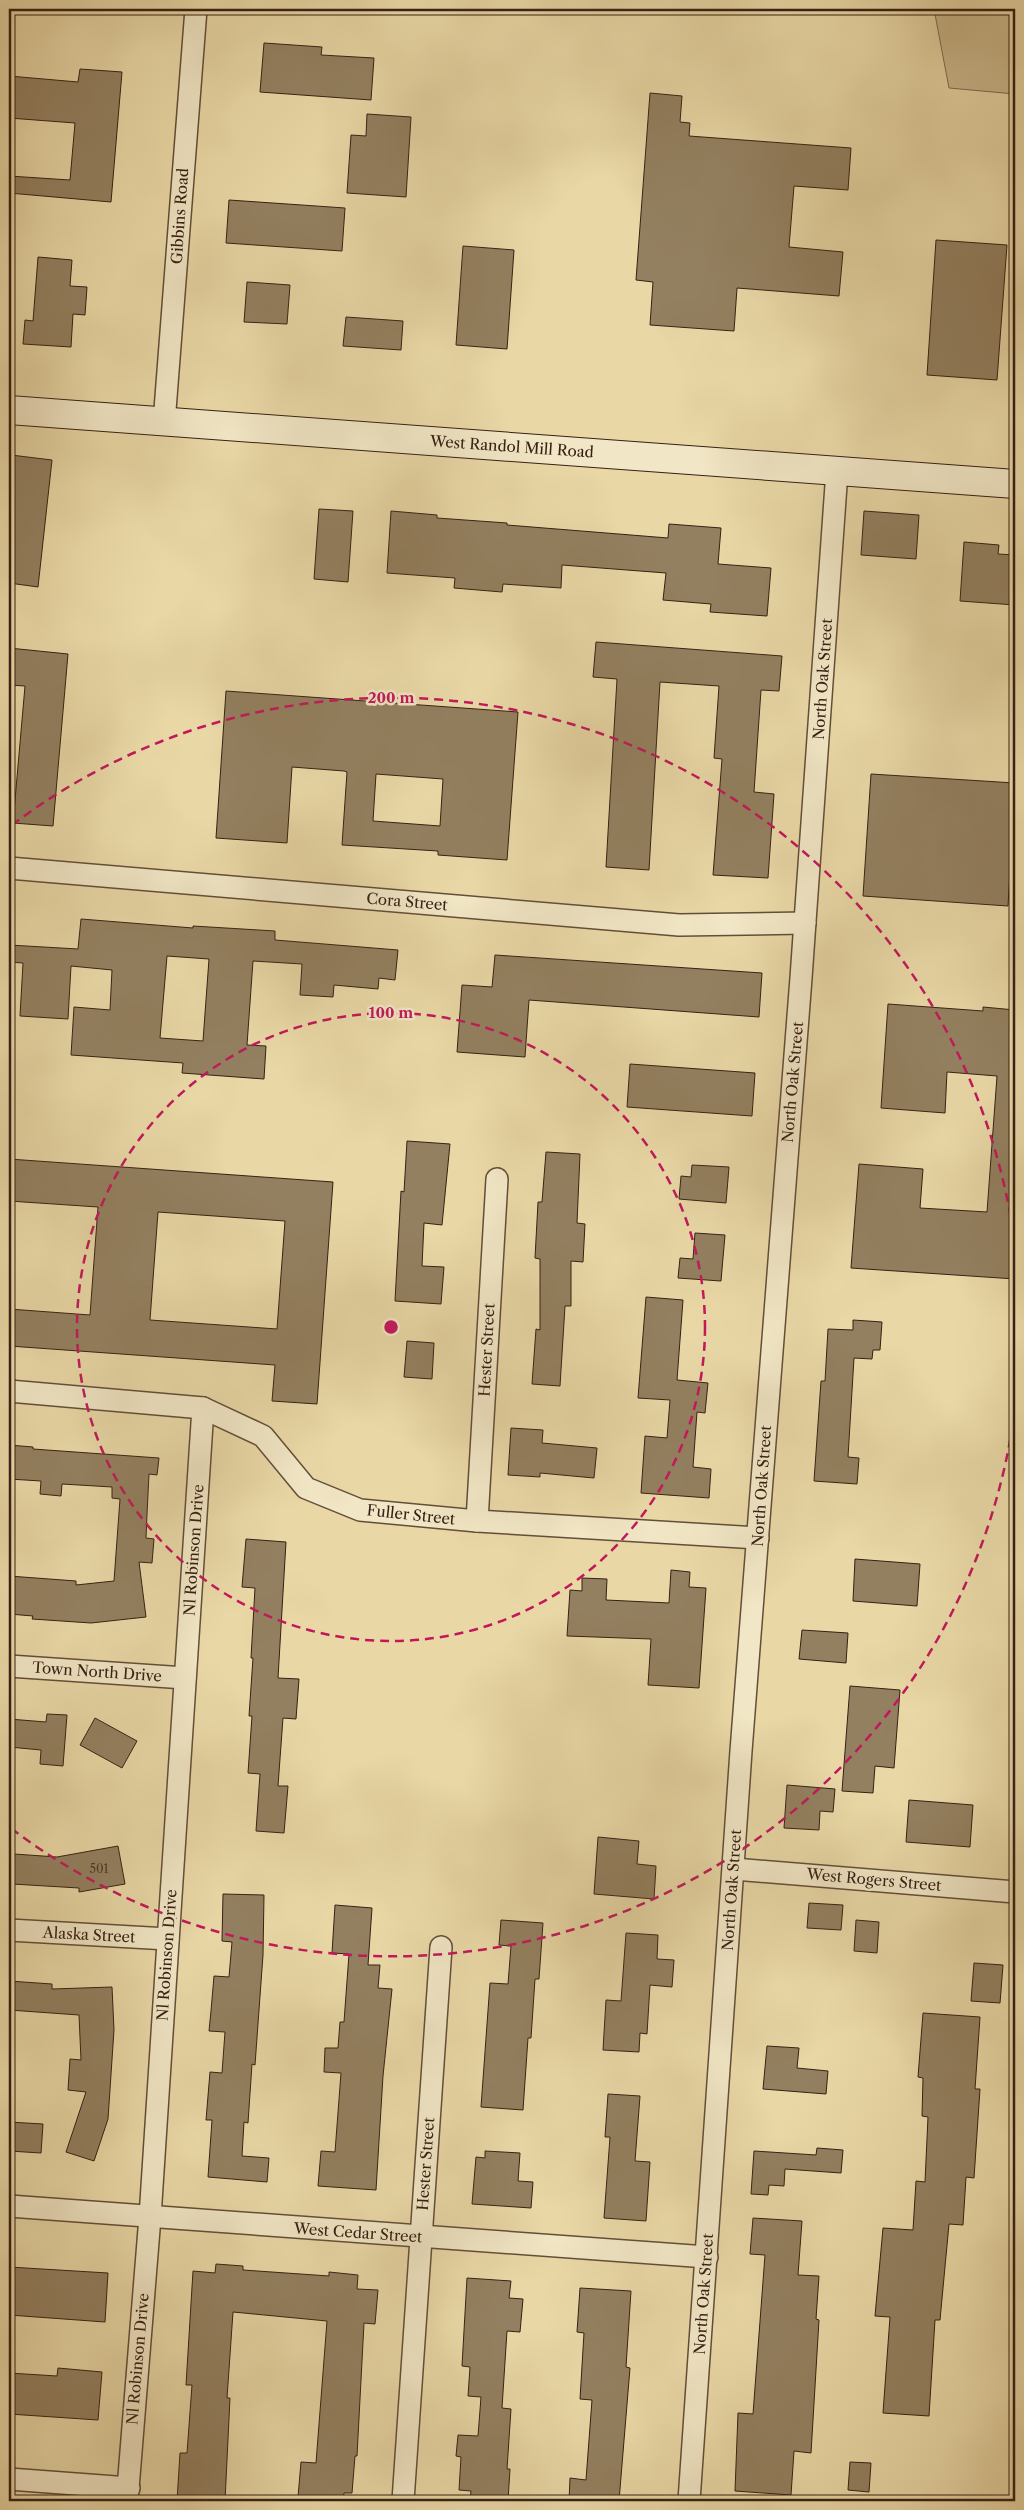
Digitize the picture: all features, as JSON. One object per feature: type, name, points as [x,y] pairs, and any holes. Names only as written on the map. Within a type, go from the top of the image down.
[{"type":"main road","name":"West Randol Mill Road","points":[[9,410],[164,423],[1015,484]]},
{"type":"street","name":"Gibbins Road","points":[[164,423],[196,9]]},
{"type":"street","name":"North Oak Street","points":[[689,2501],[734,1869],[740,1750],[805,923],[837,471]]},
{"type":"street","name":"Cora Street","points":[[9,868],[679,925],[805,923]]},
{"type":"street","name":"Hester Street","points":[[477,1521],[497,1179]]},
{"type":"street","name":"Fuller Street","points":[[9,1392],[203,1408],[262,1436],[306,1488],[360,1510],[477,1521],[758,1538]]},
{"type":"street","name":"Nl Robinson Drive","points":[[128,2494],[150,2217],[203,1408]]},
{"type":"street","name":"Town North Drive","points":[[9,1666],[185,1678]]},
{"type":"street","name":"West Rogers Street","points":[[734,1869],[1015,1892]]},
{"type":"street","name":"Alaska Street","points":[[9,1930],[168,1939]]},
{"type":"street","name":"Hester Street","points":[[403,2501],[441,1947]]},
{"type":"street","name":"West Cedar Street","points":[[9,2206],[421,2238],[707,2257]]},
{"type":"street","points":[[9,2479],[128,2494]]},
{"type":"shaded area","points":[[934,9],[1015,9],[1015,94],[949,88]]},
{"type":"building","points":[[264,43],[322,47],[321,55],[374,58],[371,100],[260,92]]},
{"type":"building","points":[[80,69],[122,72],[111,202],[9,193],[9,176],[70,180],[75,123],[9,118],[9,76],[78,82]]},
{"type":"building","points":[[650,93],[682,96],[680,122],[690,123],[689,136],[851,148],[848,190],[794,186],[789,247],[843,252],[839,296],[737,288],[734,331],[650,325],[653,282],[636,280]]},
{"type":"building","points":[[367,114],[411,117],[406,197],[347,193],[351,135],[366,136]]},
{"type":"building","points":[[229,200],[345,208],[342,251],[226,243]]},
{"type":"building","points":[[936,240],[1007,245],[997,380],[927,375]]},
{"type":"building","points":[[463,246],[514,250],[507,349],[456,345]]},
{"type":"building","points":[[38,257],[72,260],[70,286],[87,287],[85,315],[73,314],[71,347],[23,344],[25,320],[33,321]]},
{"type":"building","points":[[247,282],[290,285],[287,324],[244,322]]},
{"type":"building","points":[[346,317],[403,321],[401,350],[343,346]]},
{"type":"building","points":[[11,455],[52,460],[38,587],[9,583],[9,476]]},
{"type":"building","points":[[319,509],[353,511],[348,582],[314,579]]},
{"type":"building","points":[[391,511],[437,515],[437,518],[507,523],[507,525],[668,538],[669,524],[721,528],[718,564],[771,568],[767,616],[710,612],[711,604],[663,600],[666,573],[562,565],[561,588],[503,584],[502,592],[454,588],[455,578],[387,573]]},
{"type":"building","points":[[864,511],[919,515],[916,559],[861,555]]},
{"type":"building","points":[[964,542],[999,545],[998,554],[1015,555],[1015,605],[960,601]]},
{"type":"building","points":[[596,642],[782,656],[779,691],[761,690],[754,792],[774,794],[768,878],[713,875],[722,759],[714,758],[719,686],[660,682],[649,870],[606,867],[617,679],[593,677]]},
{"type":"building","points":[[9,648],[68,654],[53,826],[13,823],[25,686],[9,685]]},
{"type":"building","points":[[226,691],[518,712],[507,860],[438,855],[438,851],[342,845],[347,772],[292,767],[287,843],[216,838]],"holes":[[[376,774],[443,779],[440,826],[373,821]]]},
{"type":"building","points":[[871,774],[1015,783],[1008,906],[863,896]]},
{"type":"building","points":[[81,919],[193,928],[193,926],[275,931],[275,940],[398,950],[395,980],[379,978],[378,989],[334,985],[333,997],[300,995],[302,964],[253,961],[247,1045],[266,1046],[264,1079],[182,1073],[183,1063],[71,1055],[74,1007],[110,1010],[112,970],[71,966],[68,1019],[20,1016],[23,963],[9,962],[9,945],[78,949]],"holes":[[[167,956],[209,959],[203,1041],[160,1038]]]},
{"type":"building","points":[[495,955],[762,973],[759,1017],[529,1000],[525,1057],[457,1052],[462,985],[492,987]]},
{"type":"building","points":[[888,1004],[983,1011],[983,1007],[1015,1010],[1015,1279],[851,1268],[859,1164],[923,1169],[920,1208],[987,1212],[997,1076],[947,1072],[945,1113],[881,1108]]},
{"type":"building","points":[[630,1064],[755,1073],[752,1116],[627,1107]]},
{"type":"building","points":[[407,1141],[450,1144],[442,1225],[424,1223],[422,1266],[444,1267],[441,1304],[395,1301],[401,1191],[404,1192]]},
{"type":"building","points":[[546,1152],[580,1154],[577,1223],[585,1224],[583,1262],[571,1261],[571,1306],[565,1306],[560,1386],[532,1384],[536,1329],[540,1330],[540,1259],[535,1258],[538,1202],[542,1202]]},
{"type":"building","points":[[9,1159],[333,1182],[317,1404],[272,1401],[275,1365],[9,1346],[9,1309],[90,1315],[98,1207],[9,1201]],"holes":[[[158,1212],[285,1221],[277,1329],[150,1320]]]},
{"type":"building","points":[[692,1165],[729,1167],[726,1203],[679,1199],[681,1176],[691,1177]]},
{"type":"building","points":[[695,1233],[725,1235],[721,1281],[678,1278],[680,1258],[693,1259]]},
{"type":"building","points":[[646,1297],[683,1300],[677,1380],[708,1383],[705,1413],[697,1412],[693,1467],[711,1469],[709,1498],[641,1493],[645,1436],[667,1438],[670,1400],[638,1398]]},
{"type":"building","points":[[853,1320],[882,1322],[880,1350],[873,1350],[872,1359],[854,1358],[848,1457],[859,1458],[857,1484],[814,1481],[821,1381],[825,1381],[828,1329],[853,1330]]},
{"type":"building","points":[[407,1341],[434,1343],[432,1379],[404,1377]]},
{"type":"building","points":[[511,1428],[543,1430],[542,1443],[597,1448],[594,1478],[540,1473],[540,1477],[508,1475]]},
{"type":"building","points":[[9,1445],[33,1447],[33,1449],[159,1458],[157,1475],[149,1474],[146,1538],[154,1539],[152,1563],[139,1562],[146,1617],[91,1623],[32,1619],[33,1616],[9,1614],[9,1576],[76,1581],[76,1585],[114,1581],[120,1499],[112,1498],[112,1487],[62,1484],[61,1496],[40,1494],[41,1481],[9,1479]]},
{"type":"building","points":[[246,1539],[286,1542],[278,1678],[299,1679],[296,1719],[283,1718],[278,1786],[288,1786],[284,1833],[256,1831],[260,1774],[248,1773],[252,1716],[249,1716],[255,1588],[242,1587]]},
{"type":"building","points":[[855,1559],[920,1564],[917,1606],[853,1601]]},
{"type":"building","points":[[671,1570],[690,1572],[689,1587],[706,1588],[699,1688],[648,1685],[651,1639],[567,1636],[570,1590],[582,1591],[582,1578],[607,1579],[606,1600],[669,1603]]},
{"type":"building","points":[[802,1630],[848,1633],[846,1663],[799,1659]]},
{"type":"building","points":[[850,1686],[900,1690],[894,1768],[875,1766],[873,1793],[842,1791]]},
{"type":"building","points":[[47,1714],[67,1715],[63,1766],[40,1764],[41,1750],[9,1747],[9,1719],[46,1722]]},
{"type":"building","points":[[95,1718],[137,1741],[122,1768],[80,1745]]},
{"type":"building","points":[[787,1785],[835,1789],[833,1812],[820,1811],[819,1830],[784,1828]]},
{"type":"building","points":[[909,1800],[973,1805],[970,1847],[906,1842]]},
{"type":"building","points":[[598,1837],[639,1841],[637,1864],[656,1866],[654,1899],[594,1894]]},
{"type":"building","points":[[118,1846],[125,1884],[79,1892],[79,1888],[12,1884],[14,1854],[57,1857]]},
{"type":"building","points":[[223,1894],[264,1895],[263,1955],[255,2065],[252,2064],[248,2123],[244,2122],[242,2156],[269,2158],[267,2182],[208,2177],[212,2120],[206,2120],[210,2072],[222,2073],[225,2032],[209,2031],[214,1976],[229,1977],[232,1942],[222,1941]]},
{"type":"building","points":[[809,1903],[843,1905],[841,1930],[807,1928]]},
{"type":"building","points":[[335,1905],[372,1908],[368,1965],[380,1965],[378,1988],[392,1989],[383,2076],[376,2190],[318,2186],[321,2151],[335,2152],[341,2073],[324,2072],[325,2048],[338,2048],[340,2022],[344,2022],[349,1954],[332,1953]]},
{"type":"building","points":[[501,1920],[543,1923],[539,1979],[535,1979],[531,2038],[528,2038],[523,2110],[481,2107],[490,1983],[508,1984],[511,1946],[499,1945]]},
{"type":"building","points":[[856,1920],[879,1922],[877,1953],[854,1951]]},
{"type":"building","points":[[626,1933],[658,1935],[657,1959],[674,1960],[672,1987],[650,1985],[647,2034],[640,2033],[639,2052],[603,2050],[606,2000],[621,2001]]},
{"type":"building","points":[[974,1963],[1003,1965],[1000,2003],[971,2001]]},
{"type":"building","points":[[9,1981],[52,1984],[52,1989],[112,1987],[114,2030],[108,2119],[94,2161],[66,2152],[86,2092],[68,2090],[70,2059],[81,2060],[79,2015],[9,2010]]},
{"type":"building","points":[[923,2013],[980,2017],[975,2089],[980,2089],[974,2178],[966,2177],[963,2225],[949,2224],[940,2320],[935,2320],[929,2416],[883,2413],[890,2317],[875,2316],[883,2228],[913,2230],[916,2181],[925,2182],[928,2117],[922,2116],[923,2078],[918,2077]]},
{"type":"building","points":[[767,2046],[799,2048],[797,2068],[828,2071],[826,2094],[763,2089]]},
{"type":"building","points":[[608,2094],[640,2096],[635,2161],[650,2162],[646,2221],[604,2218],[610,2137],[605,2137]]},
{"type":"building","points":[[9,2122],[43,2124],[41,2153],[9,2151]]},
{"type":"building","points":[[817,2148],[843,2150],[841,2173],[785,2169],[784,2186],[769,2185],[768,2195],[751,2194],[754,2151],[816,2155]]},
{"type":"building","points":[[485,2151],[520,2153],[518,2181],[533,2182],[531,2208],[472,2204],[476,2157],[485,2158]]},
{"type":"building","points":[[753,2218],[802,2221],[798,2275],[819,2276],[816,2319],[819,2320],[811,2453],[794,2451],[791,2495],[735,2491],[738,2413],[753,2414],[765,2255],[750,2254]]},
{"type":"building","points":[[216,2264],[243,2266],[243,2270],[329,2276],[329,2272],[358,2275],[357,2289],[378,2290],[375,2324],[364,2323],[357,2456],[355,2456],[352,2493],[344,2493],[343,2501],[311,2501],[311,2498],[298,2497],[301,2462],[316,2463],[327,2321],[233,2312],[227,2398],[230,2398],[225,2501],[177,2501],[180,2453],[187,2453],[192,2385],[186,2385],[193,2271],[215,2273]]},
{"type":"building","points":[[9,2267],[108,2273],[105,2322],[9,2315]]},
{"type":"building","points":[[467,2278],[511,2281],[509,2298],[523,2299],[520,2332],[507,2331],[502,2408],[511,2409],[507,2469],[510,2469],[508,2501],[470,2501],[471,2491],[459,2490],[461,2457],[456,2456],[458,2435],[478,2436],[481,2397],[468,2396],[470,2367],[462,2366]]},
{"type":"building","points":[[580,2288],[631,2291],[626,2367],[630,2368],[619,2501],[569,2501],[570,2478],[586,2480],[592,2400],[580,2399],[584,2333],[577,2332]]},
{"type":"building","points":[[58,2368],[102,2372],[98,2420],[9,2414],[9,2373],[57,2376]]},
{"type":"building","points":[[850,2462],[871,2463],[869,2492],[848,2490]]}]
